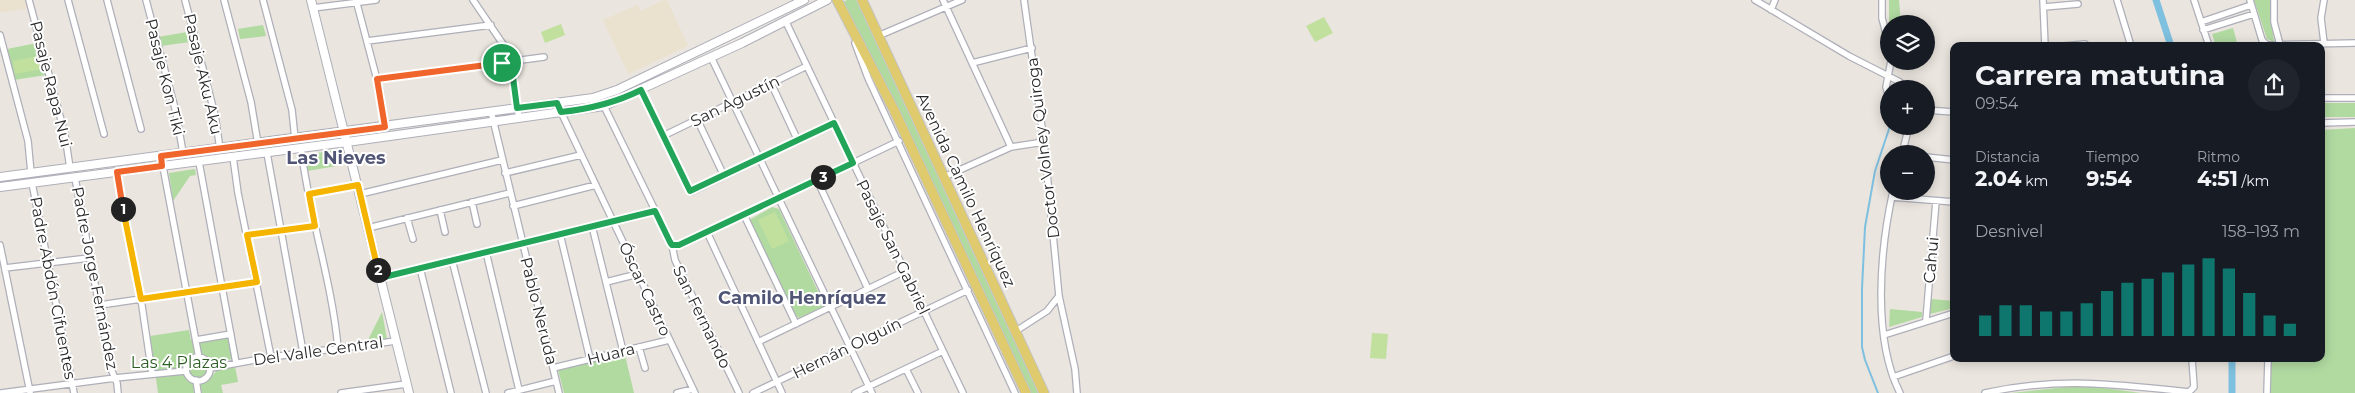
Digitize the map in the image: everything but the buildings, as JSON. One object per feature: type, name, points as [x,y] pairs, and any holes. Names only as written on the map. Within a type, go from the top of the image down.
[{"type":"main road","points":[[0,177],[385,127],[608,94],[804,0]]},
{"type":"main road","points":[[0,187],[267,153],[604,106],[711,57],[827,0]]},
{"type":"main road","name":"Avenida Camilo Henríquez","points":[[837,0],[851,31],[897,117],[1026,393]]},
{"type":"main road","name":"Avenida Camilo Henríquez","points":[[862,0],[1044,393]]},
{"type":"main road","points":[[312,4],[408,393]]},
{"type":"street","name":"Pasaje Rapa Nui","points":[[29,0],[65,135],[70,168]]},
{"type":"street","points":[[68,0],[104,134]]},
{"type":"street","points":[[107,0],[141,129]]},
{"type":"street","name":"Pasaje Kon Tiki","points":[[146,0],[176,112],[183,153]]},
{"type":"street","name":"Pasaje Aku Aku","points":[[186,0],[214,108],[220,148]]},
{"type":"street","points":[[224,0],[251,102],[258,144]]},
{"type":"street","points":[[264,0],[292,110],[296,139]]},
{"type":"street","points":[[312,4],[376,0]]},
{"type":"street","points":[[473,0],[506,47],[511,62],[518,118]]},
{"type":"street","points":[[942,0],[1011,147]]},
{"type":"street","points":[[878,36],[962,0]]},
{"type":"street","name":"Doctor Volney Quiroga","points":[[1024,0],[1044,142],[1060,296],[1075,368],[1077,393]]},
{"type":"street","points":[[1754,0],[1887,80],[1889,70]]},
{"type":"street","points":[[1771,10],[1775,0]]},
{"type":"street","points":[[1882,0],[1882,15]]},
{"type":"street","points":[[2117,0],[2129,42]]},
{"type":"street","points":[[2194,0],[2207,42]]},
{"type":"street","points":[[2274,0],[2274,22],[2279,42]]},
{"type":"street","points":[[2324,0],[2321,18],[2324,42]]},
{"type":"street","points":[[357,1],[377,79],[385,127]]},
{"type":"street","points":[[2201,22],[2251,2],[2264,42]]},
{"type":"street","points":[[2045,42],[2044,3],[2078,4]]},
{"type":"street","points":[[2203,30],[2254,14]]},
{"type":"street","name":"Pasaje San Gabriel","points":[[785,20],[963,393]]},
{"type":"street","points":[[367,41],[491,25]]},
{"type":"street","name":"Avenida Camilo Henríquez","points":[[851,31],[865,70],[1015,393]]},
{"type":"street","points":[[0,35],[28,141],[32,173]]},
{"type":"street","points":[[2325,43],[2355,43]]},
{"type":"street","points":[[972,63],[1032,48]]},
{"type":"street","points":[[377,79],[544,57]]},
{"type":"street","points":[[711,57],[872,393]]},
{"type":"street","name":"San Agustín","points":[[663,136],[807,66]]},
{"type":"street","points":[[771,83],[798,140]]},
{"type":"street","points":[[641,90],[690,191],[834,123]]},
{"type":"street","points":[[2325,98],[2355,98]]},
{"type":"street","name":"Óscar Castro","points":[[557,103],[694,391]]},
{"type":"street","name":"San Fernando","points":[[604,106],[672,245],[675,260],[738,393]]},
{"type":"street","name":"Pablo Neruda","points":[[491,111],[559,393]]},
{"type":"street","points":[[1935,111],[1950,112]]},
{"type":"street","points":[[697,119],[724,176]]},
{"type":"street","points":[[2325,123],[2355,122]]},
{"type":"street","points":[[672,245],[681,245],[899,141]]},
{"type":"street","points":[[944,178],[1011,147],[1044,142]]},
{"type":"street","points":[[302,148],[315,226],[335,320],[338,348]]},
{"type":"street","points":[[267,153],[304,352]]},
{"type":"street","points":[[505,173],[581,155]]},
{"type":"street","points":[[161,156],[199,358]]},
{"type":"street","points":[[234,157],[271,357]]},
{"type":"street","points":[[1935,158],[1950,160]]},
{"type":"street","points":[[360,194],[502,160]]},
{"type":"street","points":[[199,162],[203,190],[224,286],[236,363]]},
{"type":"street","points":[[117,172],[141,299],[152,374]]},
{"type":"street","name":"Padre Jorge Fernández","points":[[75,178],[111,369],[118,393]]},
{"type":"street","points":[[817,180],[868,289]]},
{"type":"street","name":"Padre Abdón Cifuentes","points":[[32,183],[74,393]]},
{"type":"street","points":[[309,194],[358,185]]},
{"type":"street","points":[[513,206],[596,186]]},
{"type":"street","points":[[368,228],[510,192]]},
{"type":"street","points":[[1891,200],[1883,259],[1884,335],[1893,377],[1900,393]]},
{"type":"street","points":[[1930,200],[1950,202]]},
{"type":"street","name":"Cahui","points":[[1926,320],[1936,201]]},
{"type":"street","points":[[472,202],[477,224]]},
{"type":"street","points":[[440,210],[445,232]]},
{"type":"street","points":[[380,278],[655,211]]},
{"type":"street","points":[[744,215],[796,324]]},
{"type":"street","points":[[407,218],[413,239]]},
{"type":"street","points":[[247,235],[315,226]]},
{"type":"street","points":[[592,226],[623,351]]},
{"type":"street","points":[[707,232],[782,393]]},
{"type":"street","points":[[560,234],[590,359]]},
{"type":"street","points":[[0,245],[30,391]]},
{"type":"street","points":[[486,252],[519,390]]},
{"type":"street","points":[[5,268],[89,258]]},
{"type":"street","points":[[452,260],[486,393]]},
{"type":"street","points":[[420,268],[451,393]]},
{"type":"street","points":[[758,342],[905,271]]},
{"type":"street","points":[[606,282],[638,274]]},
{"type":"street","points":[[100,305],[257,282]]},
{"type":"street","name":"Hernán Olguín","points":[[753,393],[968,290]]},
{"type":"street","points":[[1016,331],[1047,311],[1060,296]]},
{"type":"street","points":[[1884,335],[1926,320],[1950,314]]},
{"type":"street","points":[[196,340],[231,334]]},
{"type":"street","name":"Del Valle Central","points":[[211,368],[304,352],[396,340]]},
{"type":"street","name":"Huara","points":[[553,368],[669,340]]},
{"type":"street","points":[[639,347],[645,368]]},
{"type":"street","points":[[855,393],[943,351]]},
{"type":"street","points":[[1893,377],[1950,357]]},
{"type":"street","points":[[199,358],[207,361],[211,368],[208,376],[196,380],[189,378],[185,371],[188,361],[199,358]]},
{"type":"street","points":[[1987,393],[2028,385],[2073,382],[2192,391],[2194,387],[2192,362]]},
{"type":"street","points":[[2267,393],[2268,362]]},
{"type":"street","points":[[906,369],[918,393]]},
{"type":"street","points":[[1,393],[185,371]]},
{"type":"street","points":[[196,380],[198,393]]},
{"type":"street","points":[[508,393],[556,381]]},
{"type":"street","points":[[341,393],[406,384]]},
{"type":"street","points":[[676,393],[694,391]]},
{"type":"shaded area","points":[[0,0],[26,0],[28,8],[0,13]]},
{"type":"shaded area","points":[[667,0],[688,46],[628,74],[603,20],[637,5],[640,11]]},
{"type":"green space","points":[[856,0],[1038,393],[1028,393],[902,116],[843,2]]},
{"type":"green space","points":[[1889,0],[1899,0],[1900,15],[1889,15]]},
{"type":"green space","points":[[2254,0],[2272,0],[2271,19],[2274,42],[2267,39]]},
{"type":"green space","points":[[1324,17],[1333,33],[1315,42],[1306,26]]},
{"type":"green space","points":[[561,24],[565,35],[545,43],[541,32]]},
{"type":"green space","points":[[263,25],[266,36],[240,39],[238,29]]},
{"type":"green space","points":[[2233,28],[2237,42],[2215,42],[2212,34]]},
{"type":"green space","points":[[187,32],[190,42],[161,46],[158,37]]},
{"type":"green space","points":[[37,43],[46,75],[14,80],[7,49]]},
{"type":"green space","points":[[39,56],[42,69],[15,74],[13,61]]},
{"type":"green space","points":[[2325,103],[2355,103],[2355,117],[2325,117]]},
{"type":"green space","points":[[2355,128],[2355,393],[2270,393],[2270,362],[2325,362],[2325,130]]},
{"type":"green space","points":[[337,150],[341,152],[343,165],[307,171],[305,155]]},
{"type":"green space","points":[[195,169],[196,175],[190,176],[173,201],[169,173]]},
{"type":"green space","name":"Camilo Henríquez","points":[[772,207],[779,209],[824,304],[823,307],[800,318],[795,316],[749,220]]},
{"type":"green space","points":[[775,212],[789,241],[772,249],[758,220]]},
{"type":"green space","points":[[1931,299],[1950,301],[1950,309],[1930,314]]},
{"type":"green space","points":[[1890,309],[1922,312],[1922,317],[1889,327]]},
{"type":"green space","points":[[382,312],[387,339],[367,342]]},
{"type":"green space","name":"Las 4 Plazas","points":[[189,330],[191,340],[228,335],[233,359],[214,362],[212,375],[201,382],[209,380],[217,370],[235,366],[238,382],[221,385],[223,393],[202,393],[200,382],[193,384],[194,393],[158,393],[150,336]]},
{"type":"green space","points":[[1372,333],[1388,334],[1386,359],[1370,358]]},
{"type":"green space","points":[[625,355],[634,393],[564,393],[558,370]]},
{"type":"green space","points":[[2082,385],[2141,393],[2011,393]]},
{"type":"waterway","points":[[2156,0],[2170,42]]},
{"type":"waterway","points":[[1878,393],[1862,347],[1862,289],[1865,227],[1875,171],[1887,135]]},
{"type":"waterway","points":[[2232,362],[2232,393]]},
{"type":"district","name":"Las Nieves","points":[[336,158]]},
{"type":"district","name":"Camilo Henríquez","points":[[802,298]]},
{"type":"route","points":[[511,62],[517,108],[557,103],[561,112],[592,108],[604,106],[641,90],[690,191],[834,123],[853,163],[675,246],[670,242],[655,211],[380,278],[358,185],[309,194],[315,226],[247,235],[257,282],[141,299],[117,172],[162,166],[161,156],[385,127],[377,79],[502,63],[511,62]]}]
